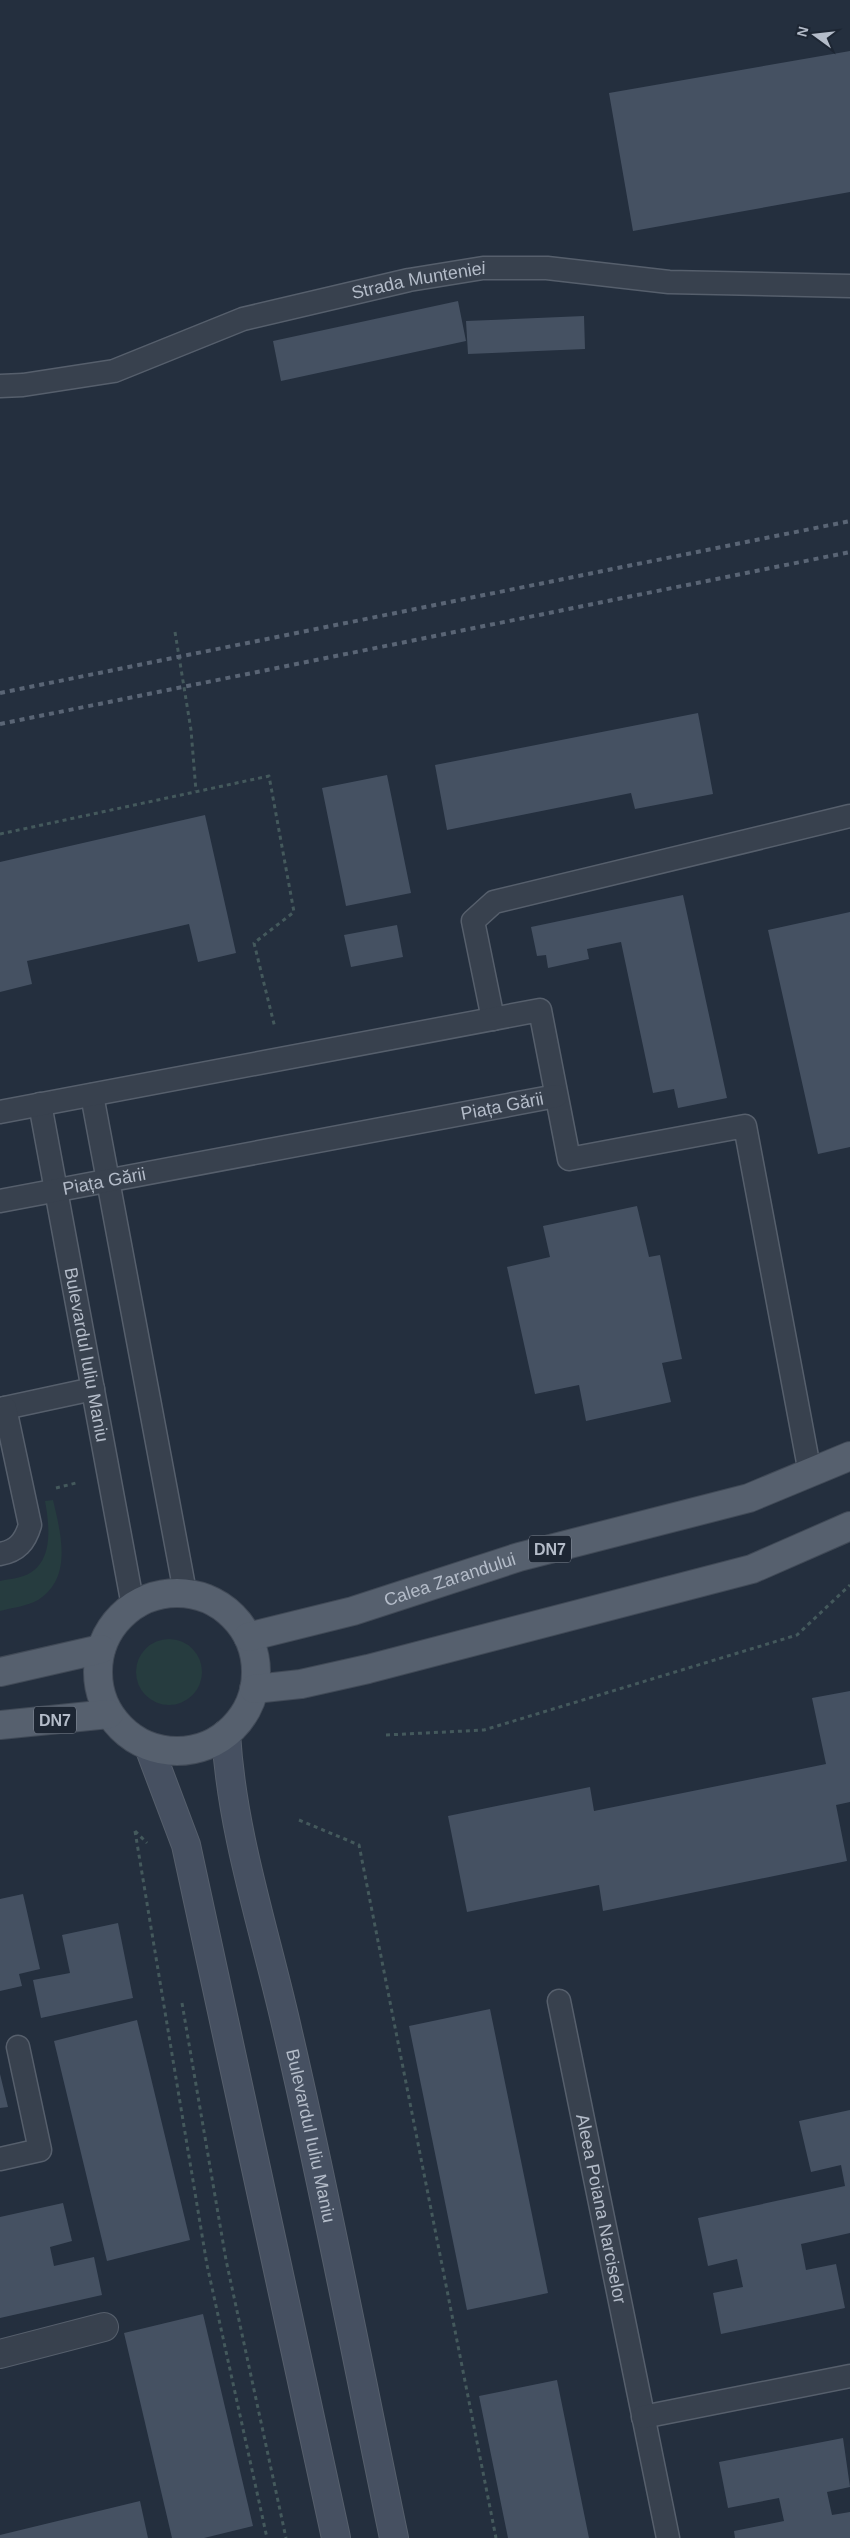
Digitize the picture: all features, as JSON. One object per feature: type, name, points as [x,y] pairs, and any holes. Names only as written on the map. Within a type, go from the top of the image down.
[{"type":"main road","name":"Calea Zarandului","points":[[248,1637],[353,1611],[519,1558],[749,1498],[850,1456]]},
{"type":"main road","points":[[254,1689],[300,1684],[368,1669],[752,1569],[850,1526]]},
{"type":"main road","points":[[185,1592],[210,1600],[233,1615],[248,1637],[256,1663],[254,1689],[244,1714],[226,1734],[203,1747],[189,1751],[174,1752],[149,1747],[126,1734],[109,1714],[100,1693],[98,1671],[101,1649],[113,1624],[133,1606],[157,1595],[185,1592]]},
{"type":"main road","points":[[0,1672],[101,1649]]},
{"type":"main road","name":"DN7","points":[[0,1725],[109,1714]]},
{"type":"main road","name":"Bulevardul Iuliu Maniu","points":[[226,1734],[230,1786],[239,1834],[291,2043],[394,2538]]},
{"type":"main road","points":[[149,1747],[186,1845],[336,2538]]},
{"type":"street","points":[[0,2354],[104,2327]]},
{"type":"lane","name":"Strada Munteniei","points":[[0,386],[23,385],[114,371],[243,319],[409,280],[483,268],[547,268],[669,282],[850,286]]},
{"type":"lane","points":[[493,1019],[473,921],[494,902],[850,816]]},
{"type":"lane","name":"Piața Gării","points":[[0,1112],[540,1010],[556,1096],[0,1201]]},
{"type":"lane","points":[[92,1095],[185,1592]]},
{"type":"lane","points":[[556,1096],[569,1159],[745,1126],[810,1473]]},
{"type":"lane","name":"Bulevardul Iuliu Maniu","points":[[40,1104],[133,1606]]},
{"type":"lane","points":[[0,1554],[15,1549],[26,1537],[30,1525],[2,1408],[93,1389]]},
{"type":"lane","name":"Aleea Poiana Narciselor","points":[[558,2001],[668,2538]]},
{"type":"lane","points":[[0,2159],[40,2150],[18,2047]]},
{"type":"lane","points":[[643,2417],[850,2376]]},
{"type":"path","points":[[176,632],[191,730],[196,791]]},
{"type":"path","points":[[0,834],[269,776],[294,912],[254,943],[282,1058]]},
{"type":"path","points":[[23,1494],[109,1477]]},
{"type":"path","points":[[386,1735],[484,1730],[797,1635],[850,1585]]},
{"type":"path","points":[[299,1820],[359,1845],[496,2538]]},
{"type":"path","points":[[148,1845],[135,1830],[207,2265],[267,2538]]},
{"type":"path","points":[[181,1998],[226,2260],[286,2538]]},
{"type":"green space","points":[[53,1500],[59,1527],[62,1555],[56,1580],[49,1591],[38,1600],[0,1611],[0,1581],[27,1575],[38,1567],[43,1559],[48,1540],[48,1520],[45,1501]]},
{"type":"green space","points":[[162,1639],[176,1639],[188,1644],[197,1653],[202,1665],[200,1685],[193,1696],[176,1705],[162,1705],[150,1700],[141,1691],[136,1679],[136,1665],[141,1653],[150,1644]]},
{"type":"building","points":[[850,51],[850,192],[633,231],[609,93]]},
{"type":"building","points":[[458,301],[466,341],[281,381],[273,341]]},
{"type":"building","points":[[584,316],[585,349],[468,354],[466,321]]},
{"type":"building","points":[[698,713],[713,794],[635,809],[631,793],[447,830],[435,765]]},
{"type":"building","points":[[387,775],[411,893],[346,906],[322,788]]},
{"type":"building","points":[[205,815],[236,953],[198,962],[189,924],[27,961],[32,984],[0,992],[0,862]]},
{"type":"building","points":[[683,895],[727,1098],[678,1108],[674,1089],[653,1093],[621,942],[587,949],[589,959],[548,968],[546,955],[537,956],[531,927]]},
{"type":"building","points":[[850,912],[850,1147],[818,1154],[768,930]]},
{"type":"building","points":[[397,925],[403,957],[351,967],[344,935]]},
{"type":"building","points":[[637,1206],[649,1257],[660,1255],[682,1359],[662,1363],[671,1402],[586,1421],[579,1385],[535,1394],[507,1267],[550,1257],[543,1226]]},
{"type":"building","points":[[850,1691],[850,1802],[836,1805],[847,1861],[603,1911],[599,1885],[467,1912],[448,1816],[590,1787],[594,1811],[826,1764],[812,1698]]},
{"type":"building","points":[[23,1894],[40,1969],[19,1974],[22,1986],[0,1991],[0,1899]]},
{"type":"building","points":[[118,1923],[133,1998],[41,2018],[33,1980],[70,1973],[62,1935]]},
{"type":"building","points":[[490,2009],[548,2293],[467,2310],[409,2026]]},
{"type":"building","points":[[137,2020],[190,2240],[107,2261],[54,2041]]},
{"type":"building","points":[[0,2074],[8,2107],[0,2108]]},
{"type":"building","points":[[850,2110],[850,2233],[801,2244],[806,2270],[836,2264],[845,2308],[721,2334],[713,2293],[743,2287],[737,2259],[708,2266],[698,2218],[845,2186],[841,2165],[811,2172],[799,2121]]},
{"type":"building","points":[[63,2203],[72,2241],[50,2247],[54,2266],[94,2257],[102,2295],[0,2318],[0,2217]]},
{"type":"building","points":[[203,2314],[253,2526],[204,2538],[172,2538],[124,2333]]},
{"type":"building","points":[[557,2380],[589,2538],[508,2538],[479,2396]]},
{"type":"building","points":[[843,2438],[850,2487],[827,2492],[832,2515],[850,2512],[850,2538],[735,2538],[734,2531],[784,2521],[779,2498],[728,2508],[719,2462]]},
{"type":"building","points":[[140,2501],[148,2538],[0,2538],[0,2535]]},
{"type":"railway","points":[[0,693],[850,521]]},
{"type":"railway","points":[[0,724],[850,552]]}]
